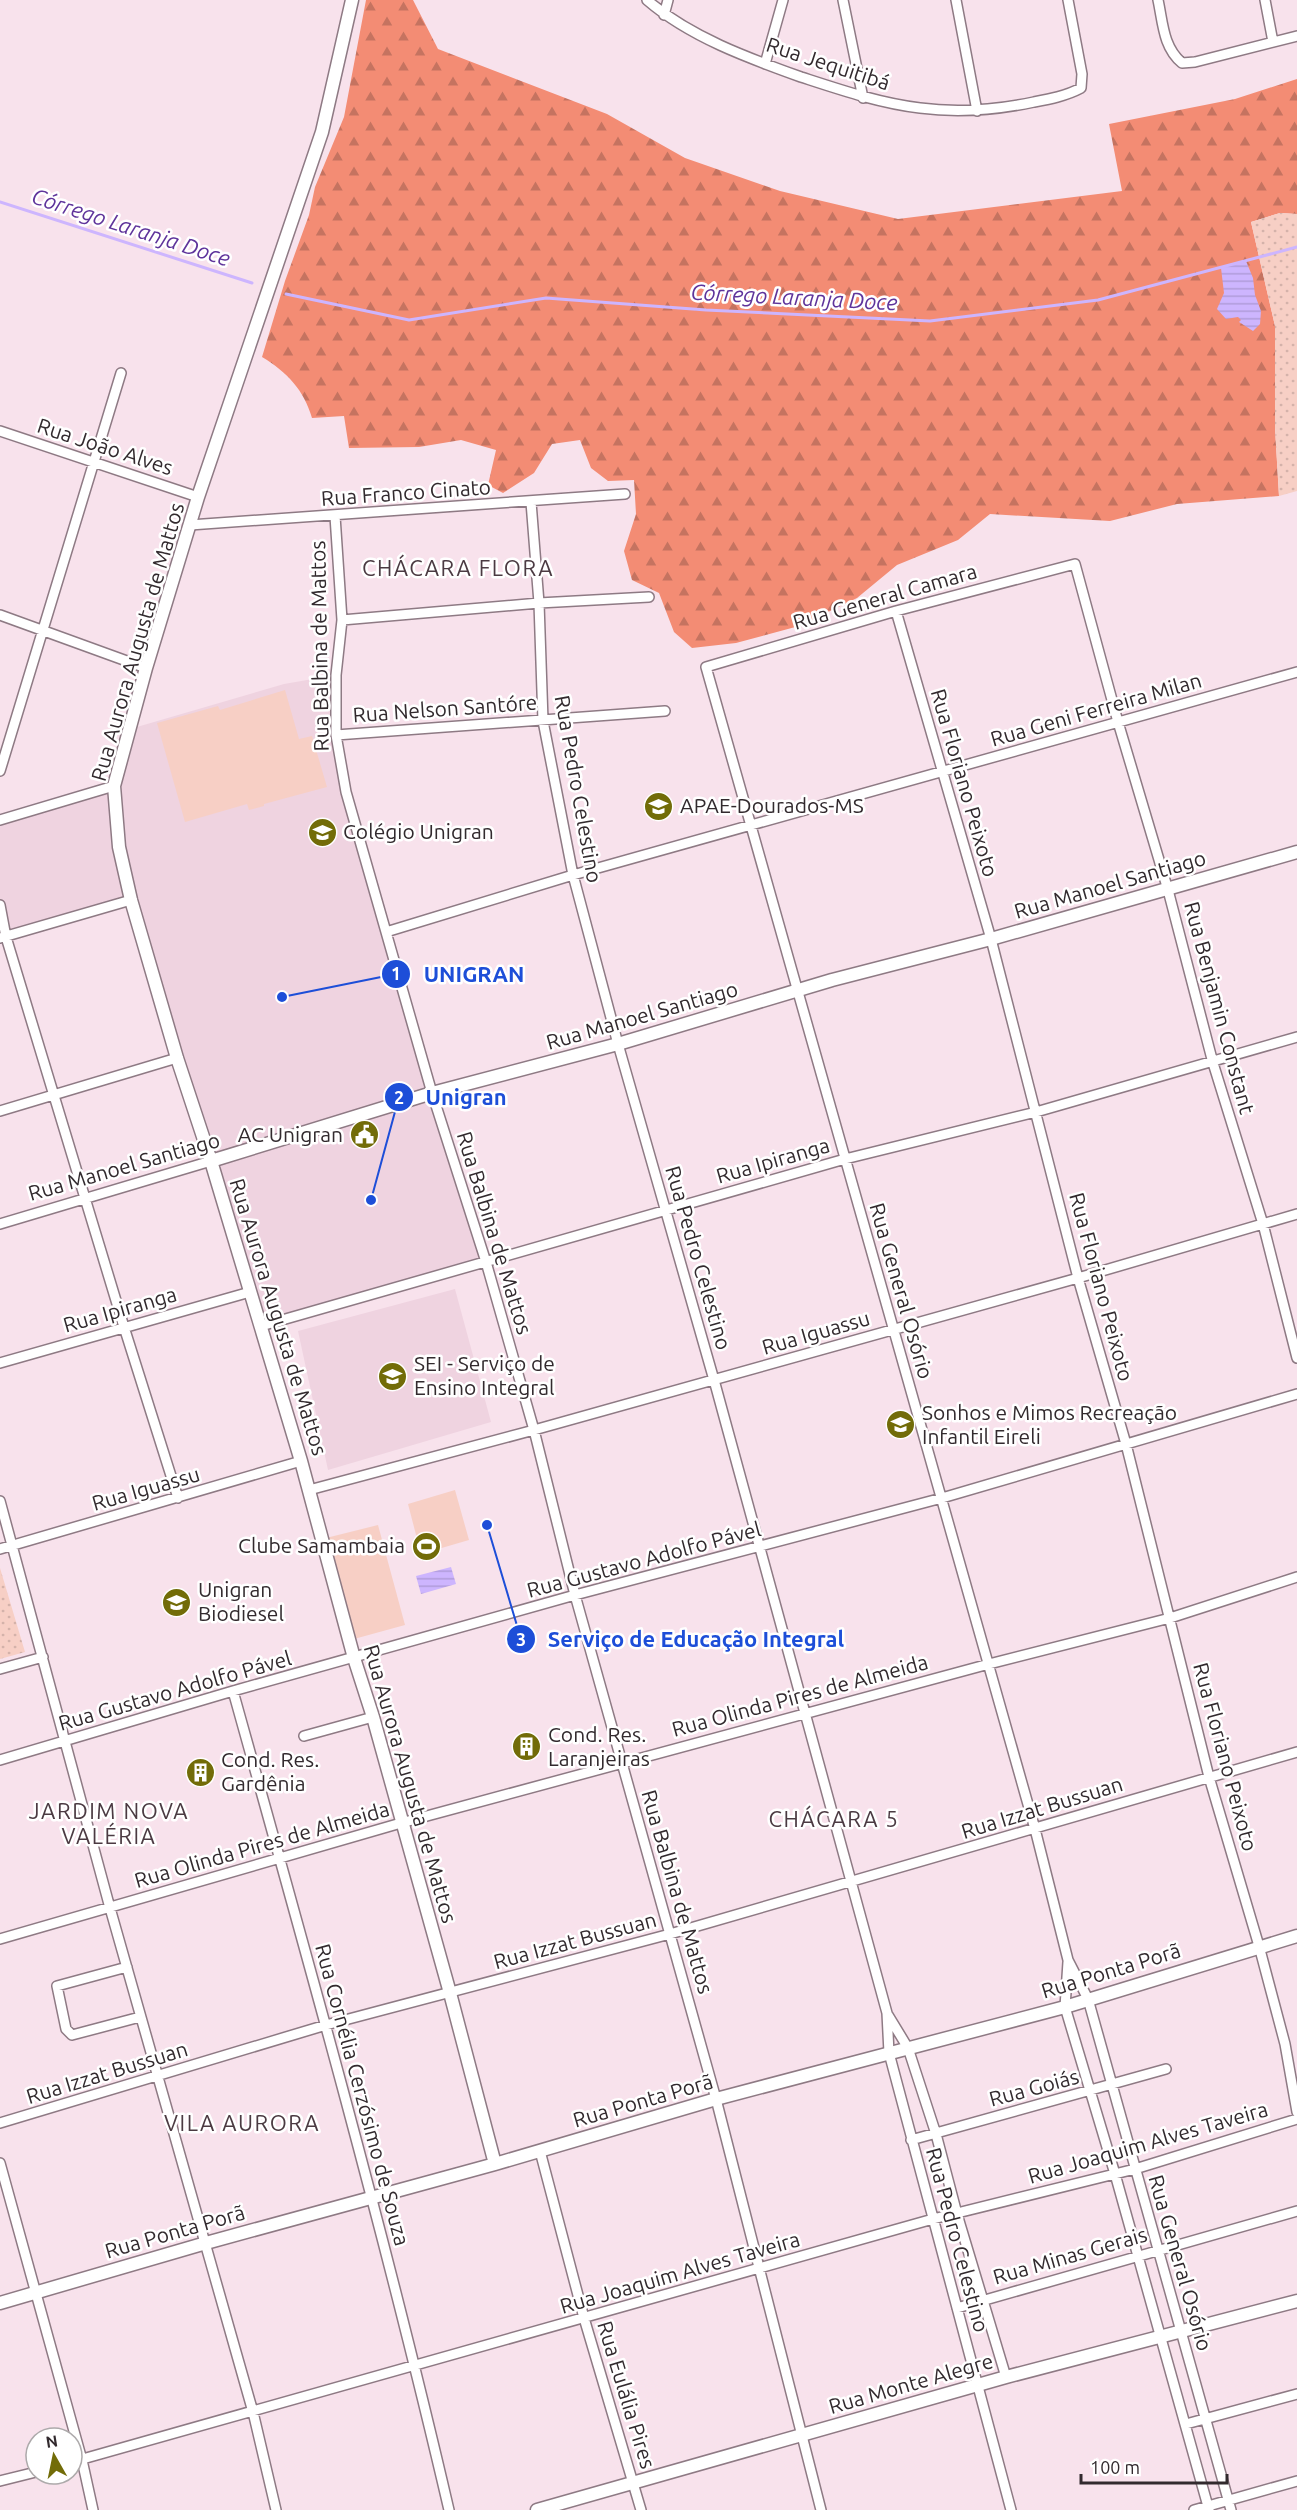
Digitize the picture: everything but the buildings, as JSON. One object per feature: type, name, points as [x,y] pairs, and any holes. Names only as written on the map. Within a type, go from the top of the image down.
[{"type":"street","name":"Rua Aurora Augusta de Mattos","points":[[352,0],[322,132],[198,497],[146,668],[114,786],[119,847],[131,900],[177,1058],[211,1161],[302,1461],[354,1658],[373,1717],[450,1993],[495,2164]]},
{"type":"street","name":"Rua Jequitibá","points":[[647,0],[664,15],[715,42],[765,64],[863,98],[921,108],[977,111],[1069,95],[1081,88],[1082,74],[1068,0]]},
{"type":"street","points":[[664,15],[668,0]]},
{"type":"street","points":[[765,64],[783,0]]},
{"type":"street","points":[[843,0],[863,98]]},
{"type":"street","points":[[956,0],[977,111]]},
{"type":"street","points":[[1158,0],[1167,46],[1182,63],[1195,62],[1297,36]]},
{"type":"street","points":[[1265,0],[1273,42]]},
{"type":"street","points":[[0,771],[122,373]]},
{"type":"street","name":"Rua João Alves","points":[[0,431],[198,497]]},
{"type":"street","name":"Rua Franco Cinato","points":[[190,525],[625,494]]},
{"type":"street","name":"Rua Pedro Celestino","points":[[531,502],[539,603],[543,721],[573,875],[887,2013],[889,2053],[1011,2510]]},
{"type":"street","name":"Rua Balbina de Mattos","points":[[335,516],[342,620],[336,675],[336,735],[346,792],[432,1093],[486,1262],[534,1430],[575,1595],[716,2099],[821,2510]]},
{"type":"street","name":"Rua General Camara","points":[[706,667],[896,611],[1075,564]]},
{"type":"street","name":"Rua Benjamin Constant","points":[[1075,564],[1118,722],[1168,890],[1213,1063],[1263,1224],[1297,1358]]},
{"type":"street","points":[[342,620],[539,603],[649,597]]},
{"type":"street","name":"Rua Floriano Peixoto","points":[[896,611],[941,773],[991,939],[1078,1278],[1126,1444],[1209,1777],[1285,2043],[1297,2112]]},
{"type":"street","points":[[0,615],[146,668]]},
{"type":"street","name":"Rua General Osório","points":[[706,667],[989,1664],[1035,1829],[1068,1960],[1088,2000],[1231,2510]]},
{"type":"street","name":"Rua Geni Ferreira Milan","points":[[386,932],[573,875],[1297,672]]},
{"type":"street","name":"Rua Nelson Santóre","points":[[336,735],[665,711]]},
{"type":"street","points":[[0,820],[114,786]]},
{"type":"street","name":"Rua Manoel Santiago","points":[[0,1224],[432,1093],[618,1044],[832,980],[991,939],[1297,852]]},
{"type":"street","points":[[3,938],[131,900]]},
{"type":"street","points":[[0,906],[3,938],[55,1095],[178,1498]]},
{"type":"street","name":"Rua Ipiranga","points":[[261,1326],[845,1159],[1036,1112],[1297,1037]]},
{"type":"street","points":[[0,1111],[177,1058]]},
{"type":"street","name":"Rua Iguassu","points":[[309,1490],[894,1330],[1297,1214]]},
{"type":"street","name":"Rua Ipiranga","points":[[0,1363],[250,1292]]},
{"type":"street","name":"Rua Gustavo Adolfo Pável","points":[[0,1760],[233,1691],[575,1595],[760,1548],[942,1498],[1297,1394]]},
{"type":"street","name":"Rua Iguassu","points":[[0,1549],[302,1461]]},
{"type":"street","points":[[0,1501],[14,1545],[140,2017],[253,2412],[276,2510]]},
{"type":"street","name":"Rua Olinda Pires de Almeida","points":[[0,1939],[401,1823],[989,1664],[1170,1618],[1297,1577]]},
{"type":"street","points":[[0,1669],[43,1657]]},
{"type":"street","name":"Rua Cornélia Cerzósimo de Souza","points":[[233,1691],[372,2198],[416,2366],[449,2510]]},
{"type":"street","points":[[304,1736],[373,1717]]},
{"type":"street","name":"Rua Izzat Bussuan","points":[[0,2123],[326,2025],[670,1934],[1297,1752]]},
{"type":"street","name":"Rua Ponta Porã","points":[[0,2303],[206,2243],[495,2164],[716,2099],[1065,2007],[1297,1936]]},
{"type":"street","name":"Rua General Osório","points":[[1068,1960],[1065,2007],[1115,2174],[1209,2508]]},
{"type":"street","points":[[127,1967],[57,1986],[66,2029],[72,2035],[140,2017]]},
{"type":"street","name":"Rua Pedro Celestino","points":[[887,2013],[908,2048],[936,2134],[957,2214],[1006,2377]]},
{"type":"street","name":"Rua Floriano Peixoto","points":[[1285,2043],[1297,2067]]},
{"type":"street","name":"Rua Goiás","points":[[911,2139],[1090,2092],[1166,2069]]},
{"type":"street","name":"Rua Joaquim Alves Taveira","points":[[84,2459],[933,2219],[1136,2169],[1297,2119]]},
{"type":"street","name":"Rua Eulália Pires","points":[[540,2151],[584,2318],[641,2510]]},
{"type":"street","points":[[0,2163],[73,2426]]},
{"type":"street","name":"Rua Minas Gerais","points":[[957,2308],[1297,2211]]},
{"type":"street","name":"Rua Monte Alegre","points":[[537,2510],[1006,2377],[1297,2301]]},
{"type":"street","points":[[1186,2424],[1297,2394]]},
{"type":"street","points":[[84,2469],[93,2510]]},
{"type":"street","points":[[0,2481],[24,2475]]},
{"type":"street","points":[[1194,2510],[1209,2508],[1228,2500],[1297,2481]]},
{"type":"shaded area","points":[[1280,213],[1297,214],[1297,491],[1279,496],[1275,428],[1275,326],[1251,222]]},
{"type":"shaded area","points":[[1246,261],[1253,278],[1255,295],[1261,311],[1260,324],[1253,331],[1239,322],[1241,320],[1238,317],[1226,319],[1217,309],[1224,293],[1221,268]]},
{"type":"shaded area","points":[[336,675],[336,735],[346,792],[486,1262],[261,1326],[131,901],[6,937],[0,905],[0,820],[114,786],[130,729],[284,684]]},
{"type":"shaded area","points":[[285,690],[299,739],[312,736],[327,787],[249,810],[247,804],[185,822],[157,723],[218,706],[220,710]]},
{"type":"shaded area","name":"SEI - Serviço de Ensino Integral","points":[[455,1289],[491,1422],[328,1470],[298,1331]]},
{"type":"shaded area","points":[[455,1490],[469,1540],[421,1554],[408,1504]]},
{"type":"shaded area","points":[[378,1525],[405,1625],[354,1639],[326,1538]]},
{"type":"shaded area","points":[[451,1567],[456,1584],[421,1594],[416,1576]]},
{"type":"shaded area","points":[[0,1568],[25,1652],[0,1659]]},
{"type":"green space","points":[[366,0],[413,0],[438,49],[607,114],[685,158],[780,191],[898,219],[1122,191],[1109,124],[1235,99],[1297,79],[1297,214],[1280,213],[1251,222],[1275,326],[1275,428],[1279,496],[1177,504],[1110,521],[990,514],[958,540],[897,565],[857,598],[799,626],[736,643],[692,648],[674,632],[659,593],[632,580],[624,551],[636,514],[634,480],[608,481],[591,468],[580,440],[552,444],[534,473],[503,493],[488,485],[496,450],[461,440],[419,447],[349,448],[344,416],[312,418],[299,390],[287,376],[262,357],[285,281],[309,215],[315,187],[344,117]]},
{"type":"waterway","name":"Córrego Laranja Doce","points":[[0,202],[252,283]]},
{"type":"waterway","name":"Córrego Laranja Doce","points":[[286,294],[409,320],[546,298],[706,310],[930,321],[1098,300],[1297,247]]},
{"type":"place","name":"APAE-Dourados-MS","points":[[659,806]]},
{"type":"place","name":"Colégio Unigran","points":[[322,832]]},
{"type":"place","name":"UNIGRAN","points":[[282,997]]},
{"type":"place","name":"AC Unigran","points":[[364,1135]]},
{"type":"place","name":"Unigran","points":[[371,1200]]},
{"type":"place","name":"SEI - Serviço de Ensino Integral","points":[[393,1376]]},
{"type":"place","name":"Sonhos e Mimos Recreação Infantil Eireli","points":[[901,1425]]},
{"type":"place","name":"Serviço de Educação Integral","points":[[487,1525]]},
{"type":"place","name":"Clube Samambaia","points":[[426,1546]]},
{"type":"place","name":"Unigran Biodiesel","points":[[177,1602]]},
{"type":"place","name":"Cond. Res. Laranjeiras","points":[[527,1747]]},
{"type":"place","name":"Cond. Res. Gardênia","points":[[200,1772]]},
{"type":"district","name":"CHÁCARA FLORA","points":[[458,568]]},
{"type":"district","name":"CHÁCARA 5","points":[[834,1819]]},
{"type":"district","name":"JARDIM NOVA VALÉRIA","points":[[109,1824]]},
{"type":"district","name":"VILA AURORA","points":[[242,2123]]}]
